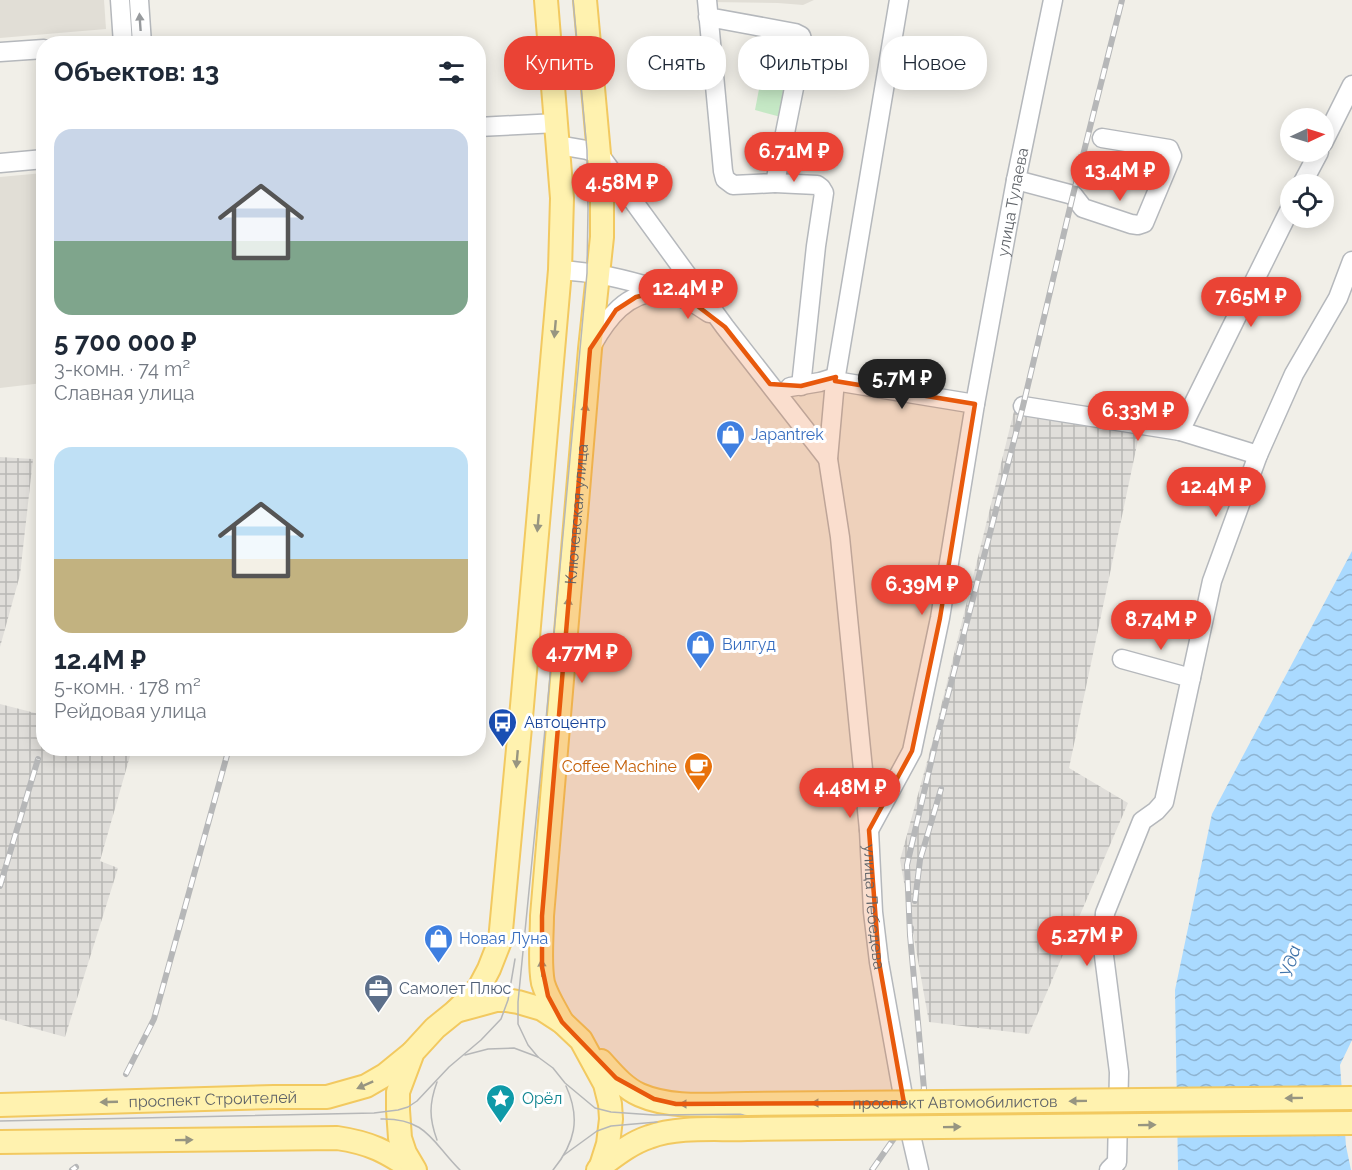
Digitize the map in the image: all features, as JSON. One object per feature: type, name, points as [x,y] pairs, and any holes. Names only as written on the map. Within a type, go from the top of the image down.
[{"type":"main road","points":[[415,1170],[405,1153],[400,1138],[398,1092],[413,1052],[435,1028],[479,988],[500,941],[502,926],[560,270],[562,198],[546,0]]},
{"type":"main road","name":"Ключевская улица","points":[[562,1022],[543,983],[542,916],[590,349],[602,237],[599,154],[585,0]]},
{"type":"main road","points":[[456,1011],[500,999],[508,1000],[542,1009],[562,1022],[581,1040],[605,1084],[610,1104],[608,1144],[599,1168]]},
{"type":"main road","name":"проспект Автомобилистов","points":[[581,1040],[616,1078],[638,1094],[676,1104],[1352,1098]]},
{"type":"main road","name":"проспект Строителей","points":[[0,1105],[327,1097],[366,1086],[385,1075],[413,1052]]},
{"type":"main road","name":"проспект Автомобилистов","points":[[599,1168],[629,1146],[650,1137],[687,1130],[1352,1123]]},
{"type":"main road","points":[[0,1142],[337,1138],[375,1146],[415,1170]]},
{"type":"street","points":[[120,0],[122,36]]},
{"type":"street","points":[[139,0],[141,36]]},
{"type":"street","name":"улица Лебедева","points":[[899,0],[836,379],[828,459],[840,537],[869,830],[873,912],[879,962],[907,1118],[919,1170]]},
{"type":"street","name":"улица Тулаева","points":[[869,830],[912,751],[940,618],[975,404],[1016,180],[1053,0]]},
{"type":"street","points":[[775,183],[803,43],[801,36],[708,8],[725,179],[733,184],[817,185],[824,193],[801,386]]},
{"type":"street","points":[[0,52],[36,50]]},
{"type":"street","points":[[1334,121],[1352,85]]},
{"type":"street","points":[[486,128],[558,134],[579,148],[599,154],[725,327],[828,459]]},
{"type":"street","points":[[1016,180],[1073,195],[1083,208],[1131,224],[1144,223],[1172,156],[1169,149],[1102,138]]},
{"type":"street","points":[[0,163],[36,160]]},
{"type":"street","points":[[1180,431],[1281,228]]},
{"type":"street","points":[[1113,1166],[1119,1072],[1103,948],[1105,913],[1142,821],[1164,802],[1212,581],[1258,455],[1294,374],[1338,298],[1352,261]]},
{"type":"street","points":[[560,270],[598,273],[677,294],[707,311],[725,327]]},
{"type":"street","points":[[590,349],[603,326],[616,310],[648,292],[662,291]]},
{"type":"street","points":[[770,384],[786,387],[801,386],[836,379],[975,404]]},
{"type":"street","points":[[1023,406],[1180,431],[1258,455]]},
{"type":"street","points":[[1122,658],[1191,678]]},
{"type":"highlighted area","points":[[662,291],[691,301],[725,327],[770,384],[801,386],[836,377],[835,381],[975,404],[940,618],[912,751],[869,830],[879,962],[904,1103],[676,1104],[654,1099],[616,1078],[562,1022],[548,996],[542,967],[542,916],[590,349],[616,310],[636,297]]},
{"type":"shaded area","points":[[0,0],[104,0],[106,29],[0,38]]},
{"type":"shaded area","points":[[710,0],[814,0],[803,5],[710,2]]},
{"type":"shaded area","points":[[36,174],[36,384],[0,388],[0,177]]},
{"type":"shaded area","points":[[1017,399],[1142,421],[1069,768],[1128,803],[1029,1034],[929,1022],[900,860],[931,747]]},
{"type":"shaded area","points":[[0,457],[33,459],[20,575],[0,647]]},
{"type":"shaded area","points":[[0,704],[36,713],[36,756],[130,756],[100,861],[118,868],[65,1037],[0,1019]]},
{"type":"green space","points":[[759,90],[786,90],[781,117],[755,110]]},
{"type":"water","name":"Уда","points":[[1352,551],[1352,1040],[1340,1065],[1346,1146],[1351,1170],[1178,1170],[1175,990],[1212,814]]},
{"type":"tram line","points":[[573,0],[587,150],[587,273],[518,1002],[518,1024],[528,1045],[538,1057],[553,1068],[565,1083],[595,1108],[611,1112],[654,1115],[1352,1108]]},
{"type":"tram line","points":[[0,1121],[374,1113],[408,1107],[417,1101],[449,1067],[481,1040],[501,1019],[508,1000],[515,959]]},
{"type":"tram line","points":[[465,1055],[488,1049],[514,1048],[538,1057]]},
{"type":"tram line","points":[[437,1082],[432,1097],[431,1111],[432,1125],[437,1140]]},
{"type":"tram line","points":[[553,1170],[566,1150],[573,1130],[573,1109],[566,1086]]},
{"type":"tram line","points":[[381,1119],[396,1120],[419,1127],[435,1141],[460,1170]]},
{"type":"tram line","points":[[564,1155],[597,1131],[611,1126],[657,1122]]},
{"type":"railway","points":[[910,935],[907,865],[936,741],[1023,406],[1122,0]]},
{"type":"railway","points":[[126,1074],[154,1019],[227,756]]},
{"type":"railway","points":[[0,886],[38,759]]},
{"type":"railway","points":[[915,901],[920,860],[941,789]]},
{"type":"railway","points":[[872,1170],[924,1089],[911,928]]},
{"type":"railway","points":[[72,1170],[76,1167]]},
{"type":"place","name":"Japantrek","points":[[730,460]]},
{"type":"place","name":"Вилгуд","points":[[701,670]]},
{"type":"place","name":"Автоцентр","points":[[503,748]]},
{"type":"place","name":"Coffee Machine","points":[[698,792]]},
{"type":"place","name":"Новая Луна","points":[[438,964]]},
{"type":"place","name":"Самолет Плюс","points":[[378,1014]]},
{"type":"place","name":"Орёл","points":[[501,1124]]}]
